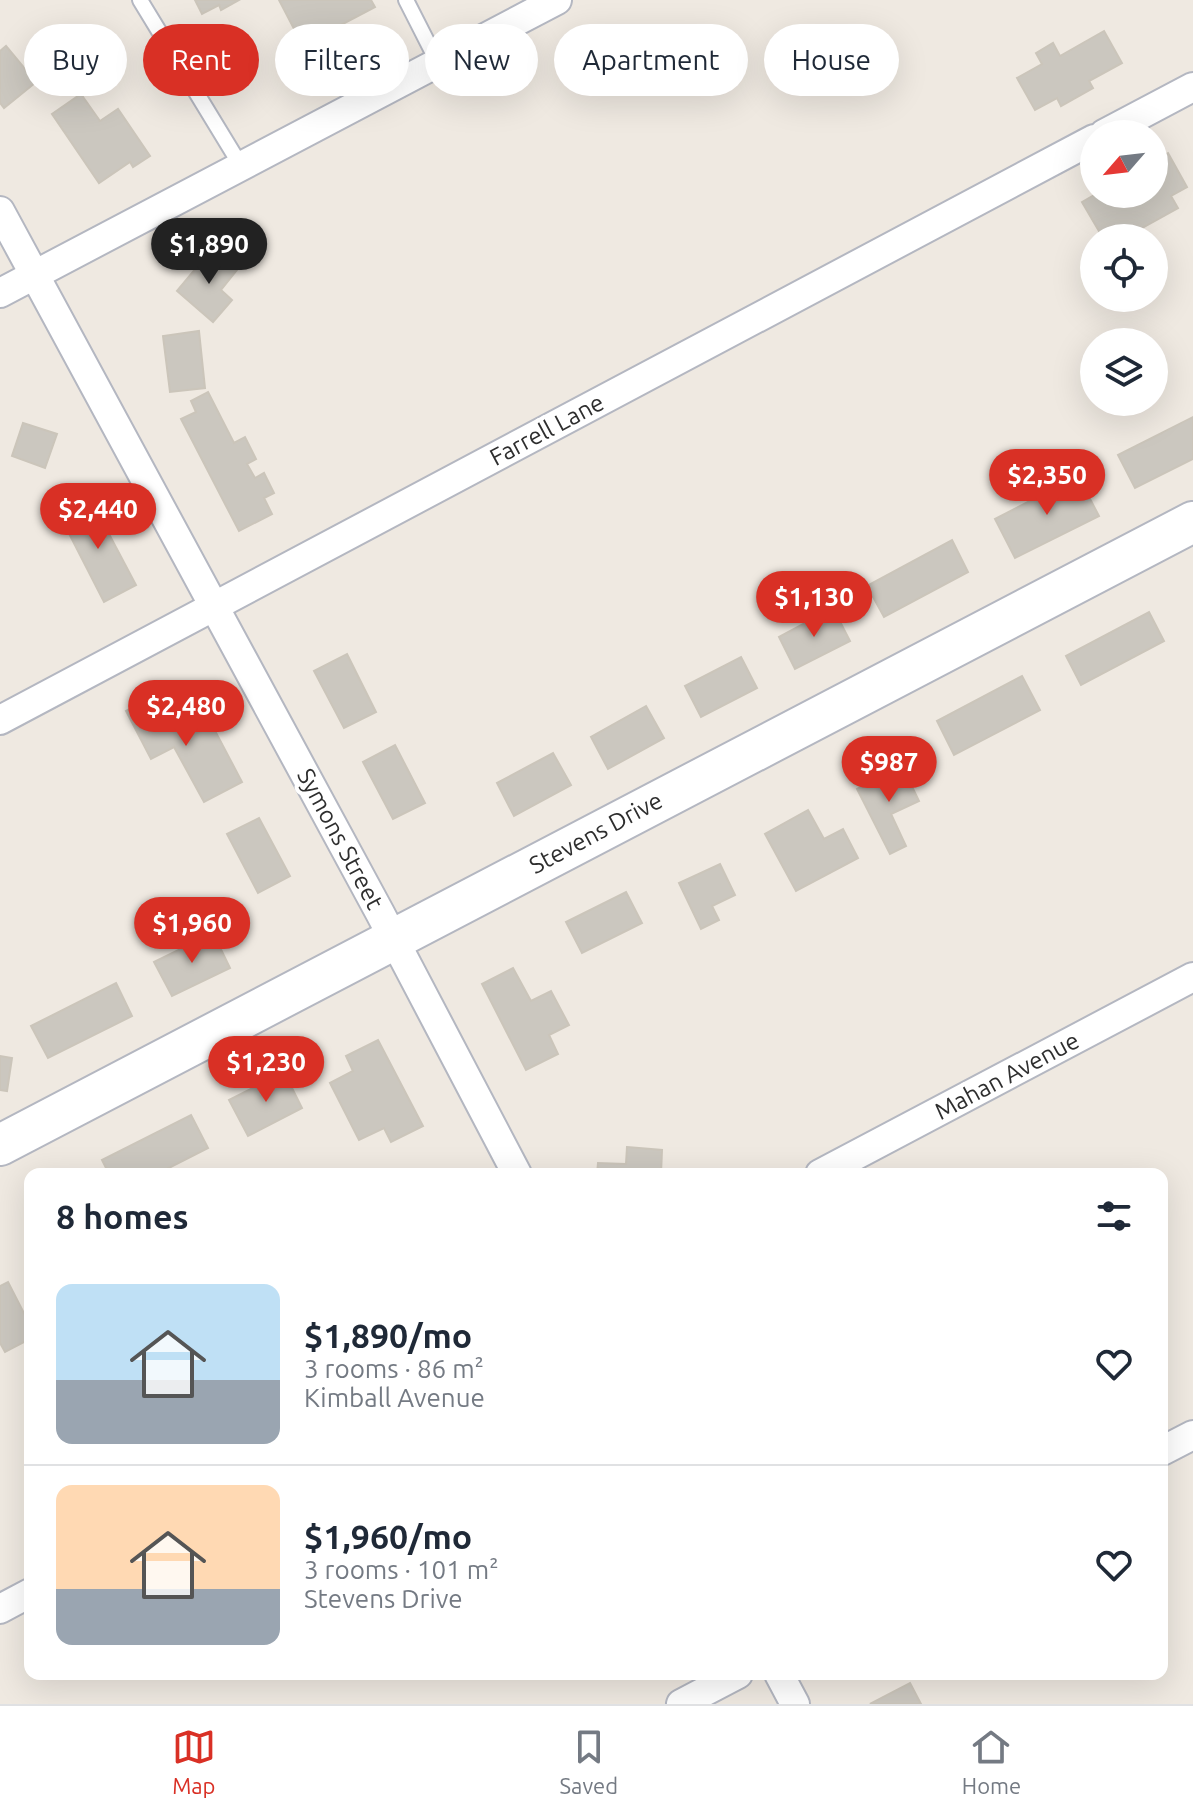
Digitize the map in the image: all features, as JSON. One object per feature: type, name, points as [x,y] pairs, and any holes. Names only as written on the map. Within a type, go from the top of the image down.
[{"type":"main road","name":"Stevens Drive","points":[[0,1145],[1193,522]]},
{"type":"street","points":[[512,24],[557,0]]},
{"type":"street","points":[[0,293],[425,70]]},
{"type":"street","points":[[1131,120],[1193,87]]},
{"type":"street","name":"Farrell Lane","points":[[0,720],[1080,146]]},
{"type":"street","name":"Symons Street","points":[[0,211],[394,939],[514,1168]]},
{"type":"street","name":"Mahan Avenue","points":[[831,1168],[1193,977]]},
{"type":"street","points":[[1168,1448],[1193,1435]]},
{"type":"street","points":[[0,1609],[24,1596]]},
{"type":"street","points":[[681,1704],[727,1680]]},
{"type":"street","points":[[782,1680],[795,1704]]},
{"type":"lane","points":[[140,0],[241,166]]},
{"type":"lane","points":[[406,0],[425,37]]},
{"type":"building","points":[[195,0],[239,0],[221,10],[219,5],[202,14]]},
{"type":"building","points":[[279,0],[371,0],[375,7],[343,24],[292,24]]},
{"type":"building","points":[[1104,31],[1122,63],[1089,81],[1093,88],[1061,106],[1057,98],[1035,110],[1017,78],[1042,64],[1036,53],[1053,43],[1060,56]]},
{"type":"building","points":[[6,46],[24,68],[24,92],[4,108],[0,103],[0,51]]},
{"type":"building","points":[[78,96],[82,96],[100,121],[118,109],[150,156],[133,167],[130,162],[99,183],[52,114]]},
{"type":"building","points":[[1168,153],[1187,187],[1171,196],[1178,208],[1149,224],[1095,224],[1086,208],[1168,208]]},
{"type":"building","points":[[212,249],[237,270],[221,290],[232,300],[213,322],[177,291]]},
{"type":"building","points":[[199,331],[205,388],[170,392],[163,336]]},
{"type":"building","points":[[208,392],[234,443],[245,437],[256,459],[247,464],[255,478],[264,473],[274,493],[264,498],[272,514],[239,531],[181,419],[196,412],[191,401]]},
{"type":"building","points":[[1193,417],[1193,459],[1135,488],[1118,455]]},
{"type":"building","points":[[23,423],[57,434],[45,468],[12,456]]},
{"type":"building","points":[[1078,476],[1099,516],[1015,558],[995,519]]},
{"type":"building","points":[[91,500],[136,585],[104,602],[60,516]]},
{"type":"building","points":[[952,540],[968,572],[884,617],[867,586]]},
{"type":"building","points":[[833,608],[850,641],[795,669],[779,637]]},
{"type":"building","points":[[1149,612],[1164,641],[1081,685],[1066,656]]},
{"type":"building","points":[[347,654],[376,712],[344,728],[314,671]]},
{"type":"building","points":[[741,657],[757,688],[701,717],[685,686]]},
{"type":"building","points":[[1022,676],[1040,710],[954,755],[937,721]]},
{"type":"building","points":[[152,697],[165,721],[186,710],[197,733],[212,725],[242,782],[204,802],[174,747],[151,759],[126,711]]},
{"type":"building","points":[[646,706],[664,738],[608,769],[591,737]]},
{"type":"building","points":[[395,745],[425,803],[393,819],[363,762]]},
{"type":"building","points":[[553,753],[571,785],[514,816],[497,783]]},
{"type":"building","points":[[902,766],[919,801],[891,814],[906,846],[890,854],[857,789]]},
{"type":"building","points":[[808,810],[824,839],[843,829],[858,858],[796,891],[765,834]]},
{"type":"building","points":[[259,818],[290,876],[258,893],[227,834]]},
{"type":"building","points":[[720,864],[735,895],[712,906],[719,920],[701,929],[679,883]]},
{"type":"building","points":[[626,892],[642,923],[582,953],[566,922]]},
{"type":"building","points":[[213,933],[230,968],[172,996],[154,962]]},
{"type":"building","points":[[513,968],[531,1001],[551,991],[569,1025],[549,1035],[558,1054],[526,1070],[482,984]]},
{"type":"building","points":[[116,983],[132,1016],[48,1058],[31,1026]]},
{"type":"building","points":[[378,1040],[423,1126],[391,1142],[384,1128],[359,1140],[330,1083],[353,1071],[346,1056]]},
{"type":"building","points":[[0,1056],[12,1058],[7,1091],[0,1090]]},
{"type":"building","points":[[284,1072],[302,1108],[248,1136],[229,1100]]},
{"type":"building","points":[[191,1115],[208,1148],[169,1168],[106,1168],[102,1160]]},
{"type":"building","points":[[627,1147],[662,1150],[661,1168],[598,1168],[598,1163],[626,1164]]},
{"type":"building","points":[[8,1282],[24,1313],[24,1342],[5,1352],[0,1343],[0,1286]]},
{"type":"building","points":[[910,1683],[921,1704],[870,1704]]}]
